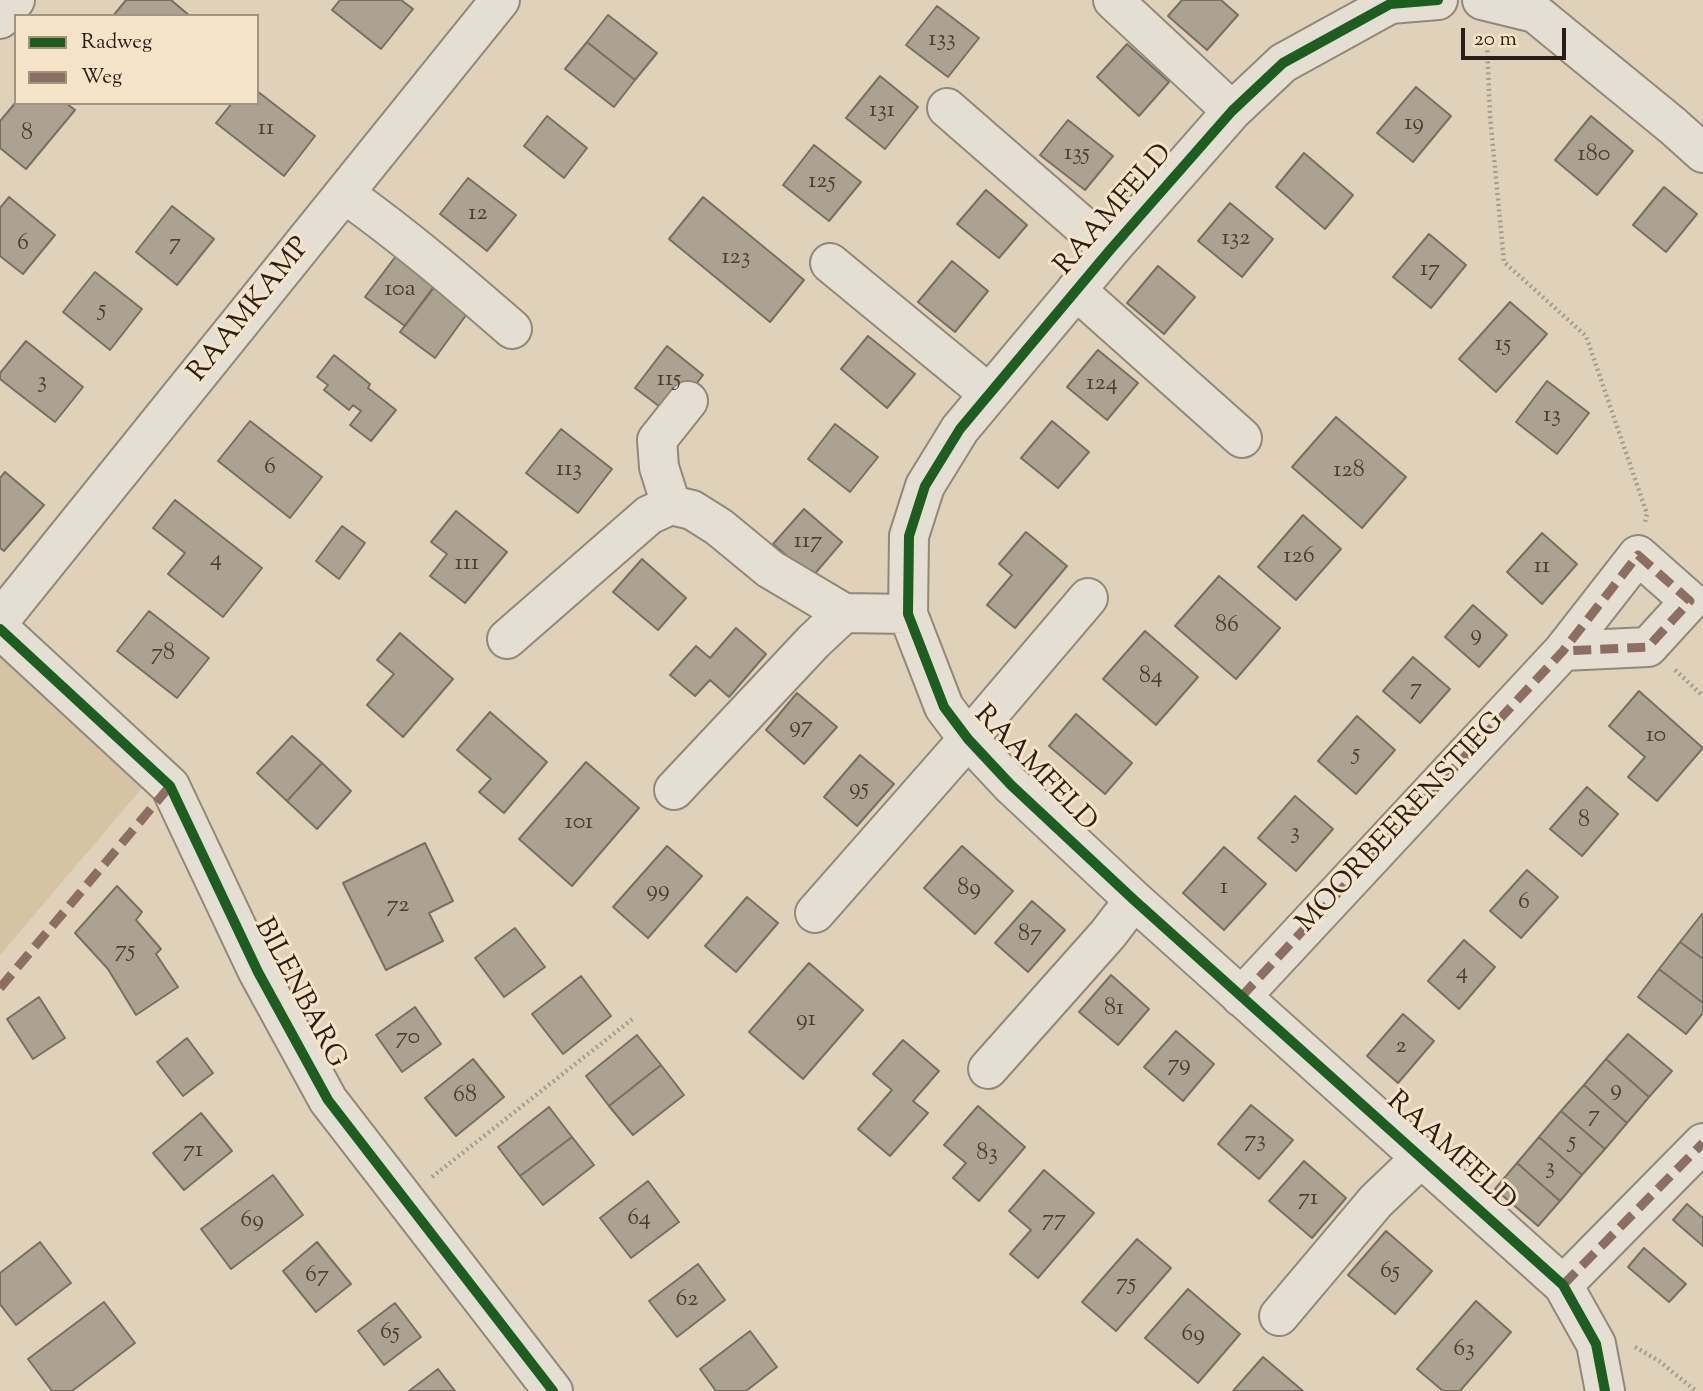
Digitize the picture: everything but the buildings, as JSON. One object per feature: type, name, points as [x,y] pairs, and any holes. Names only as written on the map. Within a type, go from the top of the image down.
[{"type":"street","points":[[0,19],[15,0]]},
{"type":"street","name":"RAAMKAMP","points":[[0,620],[500,0]]},
{"type":"street","points":[[1113,0],[1232,111]]},
{"type":"street","name":"RAAMFELD","points":[[1438,0],[1388,2],[1283,63],[1232,111],[1110,250],[960,429],[925,486],[909,536],[908,614],[944,707],[968,739],[1011,785],[1241,997],[1563,1284],[1596,1344],[1605,1391]]},
{"type":"street","points":[[1480,18],[1535,13],[1703,153]]},
{"type":"street","points":[[947,108],[1110,250]]},
{"type":"street","points":[[345,194],[402,236],[512,329]]},
{"type":"street","points":[[830,263],[989,394]]},
{"type":"street","points":[[1076,290],[1242,438]]},
{"type":"street","points":[[671,505],[659,467],[657,440],[688,401]]},
{"type":"street","points":[[507,639],[649,515],[671,505],[692,510],[719,527],[770,569],[844,613],[908,614]]},
{"type":"street","points":[[1563,651],[1648,647],[1690,601],[1639,555]]},
{"type":"street","name":"MOORBEERENSTIEG","points":[[1241,997],[1563,651],[1639,555]]},
{"type":"street","points":[[815,913],[1088,598]]},
{"type":"street","points":[[674,790],[814,641],[844,613]]},
{"type":"street","name":"BILENBARG","points":[[0,629],[170,786],[258,972],[328,1100],[552,1391]]},
{"type":"street","points":[[1067,950],[1125,892]]},
{"type":"street","points":[[988,1069],[1108,934],[1125,892]]},
{"type":"street","points":[[1563,1284],[1703,1143]]},
{"type":"street","points":[[1279,1316],[1376,1201],[1421,1158]]},
{"type":"path","points":[[1480,18],[1487,43],[1490,116],[1504,262],[1586,336],[1647,514],[1639,555]]},
{"type":"path","points":[[404,1199],[635,1017]]},
{"type":"path","points":[[1596,1344],[1633,1345],[1659,1361],[1696,1391]]},
{"type":"shaded area","points":[[0,648],[143,787],[0,955]]},
{"type":"marked path","points":[[1241,997],[1563,651],[1638,555],[1690,601],[1648,647],[1563,651]]},
{"type":"marked path","points":[[0,988],[170,786]]},
{"type":"marked path","points":[[1563,1285],[1703,1143]]},
{"type":"cycle path","points":[[1438,0],[1390,4],[1283,63],[1232,111],[1110,250],[960,429],[925,486],[909,536],[908,614],[944,707],[968,739],[1011,785],[1134,900],[1563,1285],[1596,1344],[1605,1391]]},
{"type":"cycle path","points":[[0,629],[170,786],[258,972],[328,1100],[553,1391]]}]
